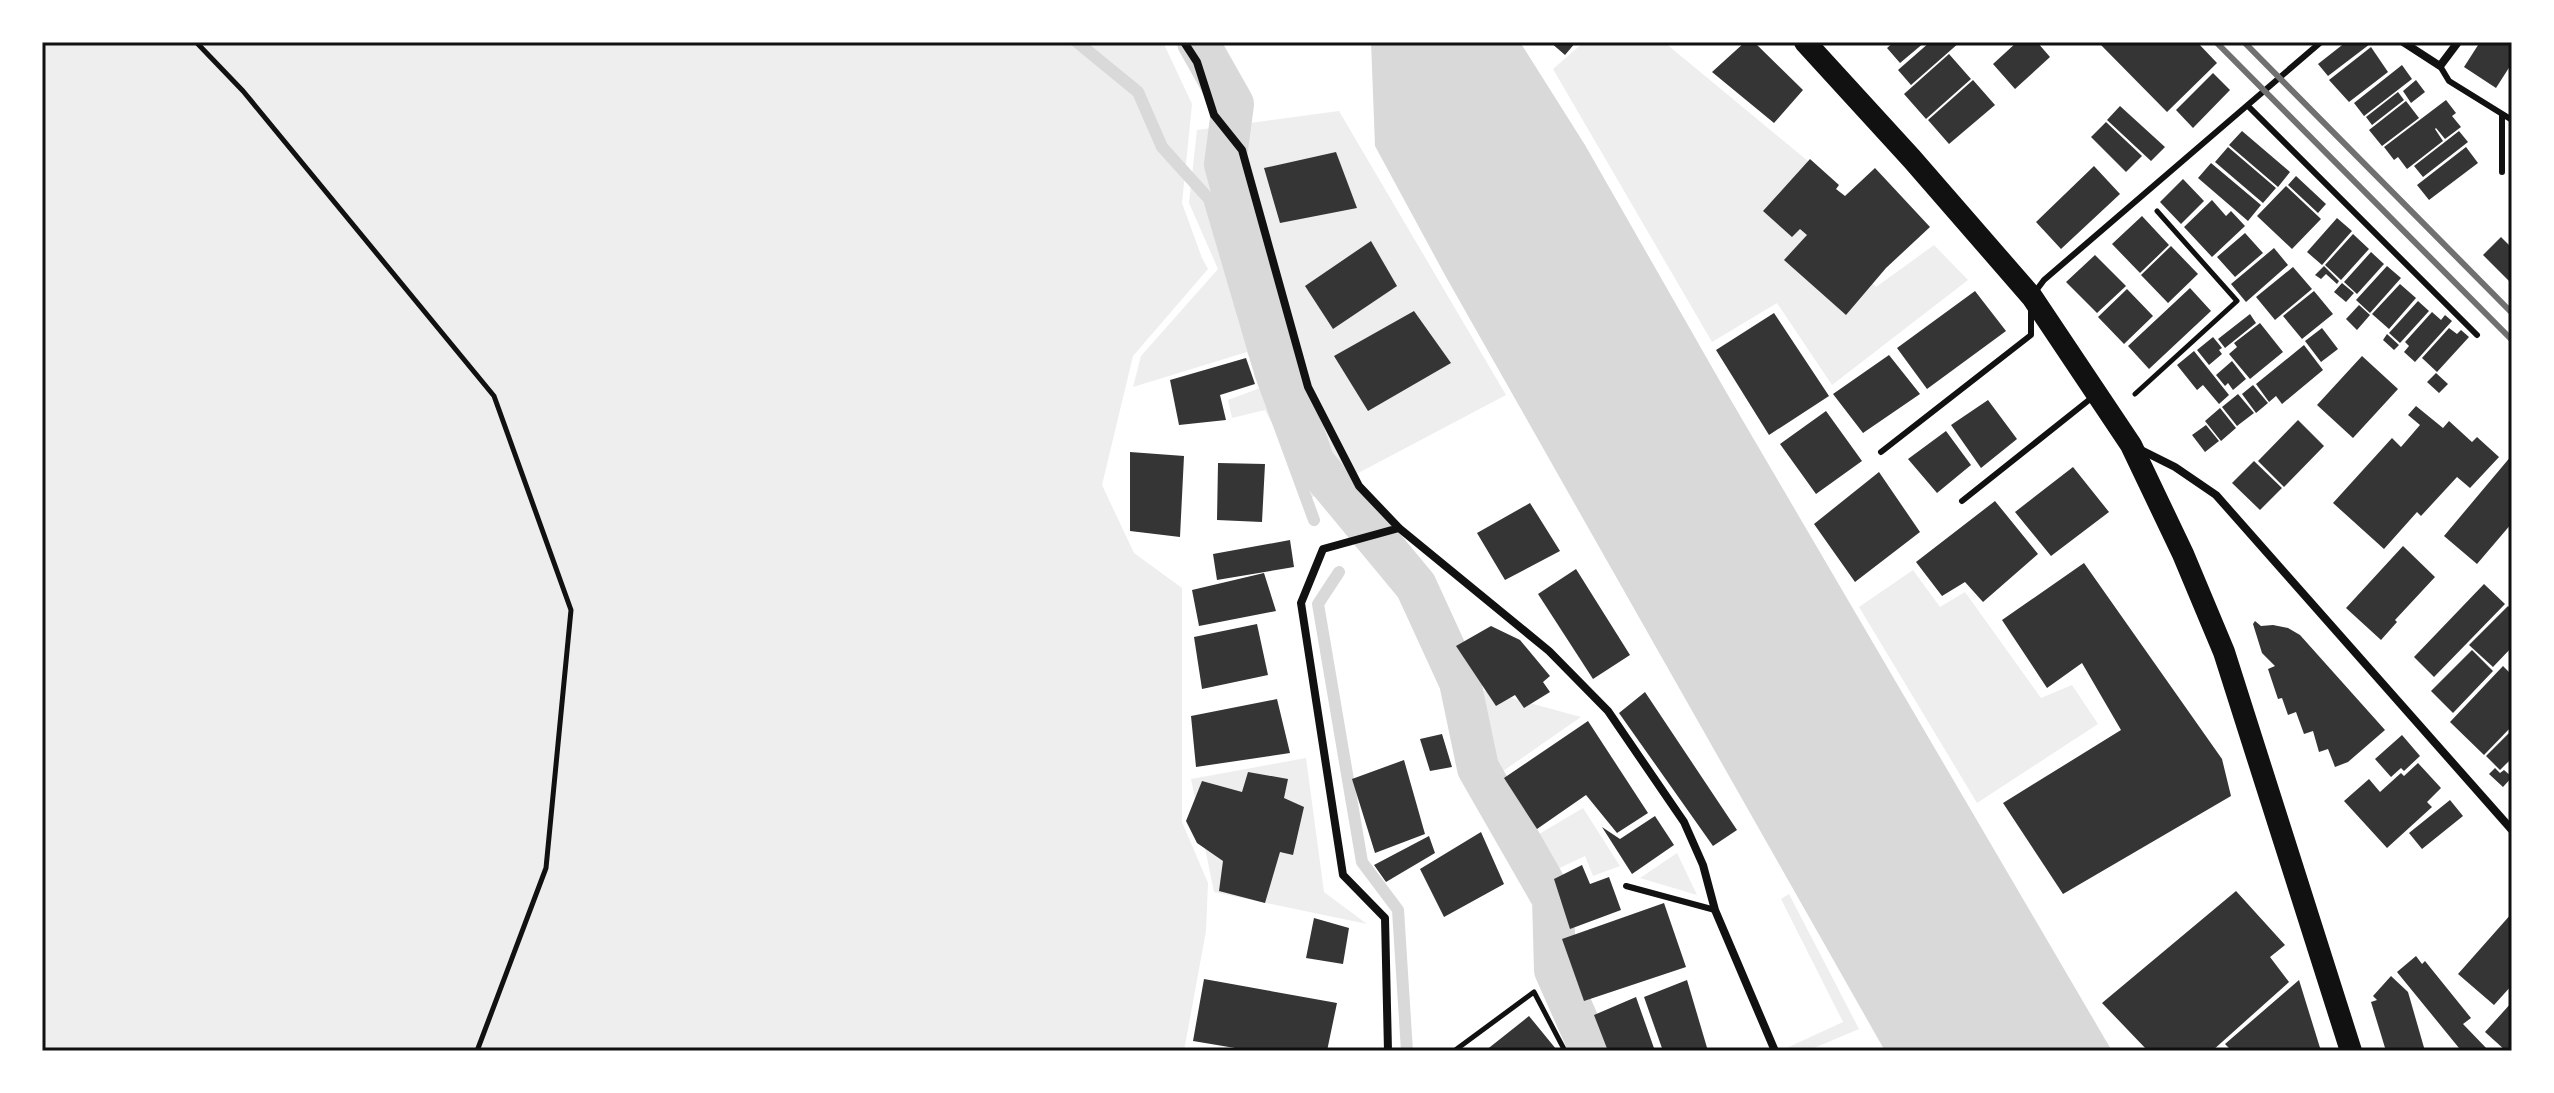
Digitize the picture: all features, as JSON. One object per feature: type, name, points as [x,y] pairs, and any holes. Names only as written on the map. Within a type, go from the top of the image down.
[{"type":"highway","points":[[1805,42],[2032,297],[2131,445],[2183,554],[2224,652],[2351,1051]]},
{"type":"street","points":[[1184,42],[1197,62],[1214,115],[1242,150],[1308,387],[1359,486],[1399,528],[1549,651],[1608,711],[1684,822],[1703,865],[1715,910],[1775,1051]]},
{"type":"street","points":[[2403,42],[2440,66],[2458,42]]},
{"type":"street","points":[[2131,445],[2175,467],[2216,495],[2512,830]]},
{"type":"street","points":[[1388,1051],[1385,918],[1343,875],[1301,603],[1323,549],[1399,528]]},
{"type":"lane","points":[[1881,452],[2031,335],[2032,297],[2044,280],[2321,42]]},
{"type":"lane","points":[[2440,66],[2449,81],[2512,120]]},
{"type":"lane","points":[[2248,106],[2477,335]]},
{"type":"lane","points":[[2502,114],[2502,172]]},
{"type":"lane","points":[[1962,501],[2097,394]]},
{"type":"lane","points":[[1626,886],[1715,910]]},
{"type":"path","points":[[196,42],[243,91],[494,396],[571,610],[546,868],[477,1051]]},
{"type":"path","points":[[2131,397],[2237,301],[2143,196]]},
{"type":"path","points":[[1454,1051],[1534,992],[1565,1051]]},
{"type":"shaded area","points":[[42,42],[1163,42],[1192,104],[1182,203],[1208,269],[1133,356],[1102,485],[1134,553],[1182,588],[1182,822],[1208,883],[1206,931],[1184,1051],[42,1051]]},
{"type":"shaded area","points":[[1371,42],[1520,42],[1585,145],[2112,1051],[1885,1051],[1446,277],[1375,146]]},
{"type":"shaded area","points":[[1584,42],[1664,42],[1838,186],[1808,213],[1876,287],[1934,245],[1968,280],[1832,385],[1777,303],[1712,342],[1553,69]]},
{"type":"shaded area","points":[[1339,111],[1506,395],[1311,498],[1265,410],[1232,418],[1228,400],[1260,388],[1247,352],[1133,387],[1141,356],[1218,269],[1189,203],[1197,130]]},
{"type":"shaded area","points":[[1913,570],[1940,607],[1965,592],[2041,698],[2072,685],[2098,724],[1977,803],[1859,607]]},
{"type":"shaded area","points":[[1471,687],[1581,717],[1496,776]]},
{"type":"shaded area","points":[[1306,758],[1324,892],[1367,924],[1214,892],[1191,779]]},
{"type":"shaded area","points":[[1583,808],[1620,866],[1593,876],[1585,856],[1549,873],[1529,840]]},
{"type":"shaded area","points":[[1677,853],[1697,895],[1640,878]]},
{"type":"shaded area","points":[[1789,894],[1859,1029],[1807,1051],[1780,1051],[1843,1022],[1781,899]]},
{"type":"building","points":[[1550,42],[1576,42],[1565,55]]},
{"type":"building","points":[[1745,42],[1754,42],[1803,90],[1774,123],[1712,72]]},
{"type":"building","points":[[1894,42],[1925,42],[1900,63],[1887,48]]},
{"type":"building","points":[[1930,42],[1960,42],[1911,85],[1898,70]]},
{"type":"building","points":[[2017,42],[2037,42],[2050,57],[2015,89],[1993,64]]},
{"type":"building","points":[[2098,42],[2197,42],[2217,63],[2167,112]]},
{"type":"building","points":[[2346,42],[2370,44],[2328,76],[2318,64]]},
{"type":"building","points":[[2480,42],[2512,42],[2512,63],[2496,88],[2464,67]]},
{"type":"building","points":[[2371,47],[2388,72],[2349,102],[2329,80]]},
{"type":"building","points":[[1949,54],[1971,79],[1926,119],[1904,94]]},
{"type":"building","points":[[2402,65],[2412,79],[2364,116],[2354,103]]},
{"type":"building","points":[[2213,73],[2230,90],[2193,128],[2176,110]]},
{"type":"building","points":[[1973,80],[1995,105],[1949,144],[1928,120]]},
{"type":"building","points":[[2416,80],[2425,92],[2411,103],[2403,91]]},
{"type":"building","points":[[2398,92],[2404,100],[2372,125],[2366,117]]},
{"type":"building","points":[[2446,100],[2456,113],[2452,116],[2461,127],[2445,139],[2436,128],[2443,141],[2407,169],[2398,157],[2394,160],[2384,147]]},
{"type":"building","points":[[2406,101],[2419,118],[2382,146],[2369,130]]},
{"type":"building","points":[[2120,106],[2165,147],[2151,161],[2107,120]]},
{"type":"building","points":[[2106,122],[2142,156],[2126,172],[2091,137]]},
{"type":"building","points":[[2242,131],[2290,172],[2278,187],[2229,145]]},
{"type":"building","points":[[2459,131],[2468,142],[2423,177],[2414,166]]},
{"type":"building","points":[[2228,147],[2276,188],[2263,203],[2215,162]]},
{"type":"building","points":[[2466,147],[2478,163],[2429,200],[2417,185]]},
{"type":"building","points":[[1336,152],[1357,208],[1280,223],[1264,168]]},
{"type":"building","points":[[1810,159],[1839,185],[1836,189],[1845,196],[1875,168],[1930,227],[1886,268],[1846,315],[1784,260],[1807,235],[1800,229],[1792,237],[1763,211]]},
{"type":"building","points":[[2211,163],[2261,205],[2248,221],[2198,178]]},
{"type":"building","points":[[2094,166],[2120,194],[2061,249],[2036,222]]},
{"type":"building","points":[[2296,176],[2326,204],[2318,213],[2288,185]]},
{"type":"building","points":[[2183,179],[2204,201],[2181,224],[2160,202]]},
{"type":"building","points":[[2286,186],[2321,219],[2292,249],[2257,216]]},
{"type":"building","points":[[2212,200],[2226,216],[2231,211],[2245,226],[2212,257],[2184,227]]},
{"type":"building","points":[[2142,216],[2169,245],[2140,273],[2112,244]]},
{"type":"building","points":[[2337,218],[2352,231],[2322,265],[2307,252]]},
{"type":"building","points":[[2245,233],[2263,253],[2235,277],[2217,257]]},
{"type":"building","points":[[2353,234],[2369,249],[2341,280],[2325,265]]},
{"type":"building","points":[[2501,237],[2512,248],[2512,284],[2483,255]]},
{"type":"building","points":[[1371,241],[1397,286],[1333,329],[1305,286]]},
{"type":"building","points":[[2171,246],[2198,274],[2168,303],[2141,275]]},
{"type":"building","points":[[2274,248],[2288,265],[2246,302],[2231,284]]},
{"type":"building","points":[[2371,252],[2384,264],[2357,294],[2344,282]]},
{"type":"building","points":[[2095,255],[2126,286],[2097,313],[2066,282]]},
{"type":"building","points":[[2324,266],[2339,281],[2337,284],[2326,274],[2321,279],[2315,275]]},
{"type":"building","points":[[2387,266],[2401,278],[2370,313],[2356,300]]},
{"type":"building","points":[[2293,267],[2312,289],[2275,320],[2256,297]]},
{"type":"building","points":[[2342,283],[2354,293],[2346,302],[2334,292]]},
{"type":"building","points":[[2400,284],[2416,298],[2389,329],[2372,314]]},
{"type":"building","points":[[2190,288],[2211,311],[2149,369],[2128,346]]},
{"type":"building","points":[[2127,289],[2153,316],[2124,344],[2098,317]]},
{"type":"building","points":[[1975,291],[2006,331],[1927,389],[1897,348]]},
{"type":"building","points":[[2314,291],[2333,314],[2302,339],[2283,316]]},
{"type":"building","points":[[2418,301],[2429,311],[2400,343],[2389,333]]},
{"type":"building","points":[[2359,305],[2370,315],[2357,330],[2346,319]]},
{"type":"building","points":[[1414,311],[1451,363],[1368,411],[1334,356]]},
{"type":"building","points":[[2432,312],[2441,320],[2445,315],[2452,321],[2415,362],[2404,352],[2409,346],[2405,342]]},
{"type":"building","points":[[1774,313],[1829,396],[1769,435],[1716,350]]},
{"type":"building","points":[[2250,314],[2256,323],[2225,348],[2218,339]]},
{"type":"building","points":[[2260,323],[2283,352],[2250,379],[2229,354],[2237,347],[2234,343]]},
{"type":"building","points":[[2322,328],[2338,349],[2321,362],[2305,341]]},
{"type":"building","points":[[2449,328],[2457,334],[2461,330],[2469,337],[2437,372],[2422,358]]},
{"type":"building","points":[[2387,334],[2399,345],[2394,350],[2383,340]]},
{"type":"building","points":[[2213,337],[2222,348],[2219,350],[2222,354],[2209,365],[2197,350]]},
{"type":"building","points":[[2304,345],[2323,370],[2282,404],[2276,396],[2269,402],[2256,384]]},
{"type":"building","points":[[2194,351],[2229,395],[2219,404],[2203,385],[2197,390],[2177,365]]},
{"type":"building","points":[[1889,355],[1920,394],[1863,433],[1833,394]]},
{"type":"building","points":[[2362,356],[2398,389],[2353,438],[2317,405]]},
{"type":"building","points":[[1246,358],[1255,384],[1220,395],[1226,420],[1179,425],[1170,380]]},
{"type":"building","points":[[2232,361],[2246,379],[2233,390],[2216,375]]},
{"type":"building","points":[[2436,373],[2448,384],[2439,393],[2427,382]]},
{"type":"building","points":[[2253,385],[2268,403],[2256,413],[2242,394]]},
{"type":"building","points":[[2238,394],[2254,413],[2237,426],[2222,407]]},
{"type":"building","points":[[1988,400],[2017,439],[1981,468],[1951,425]]},
{"type":"building","points":[[2416,406],[2443,428],[2449,421],[2472,442],[2477,437],[2499,457],[2470,488],[2457,477],[2421,516],[2417,512],[2384,549],[2333,503],[2392,438],[2401,447],[2420,425],[2408,415]]},
{"type":"building","points":[[2220,408],[2236,428],[2221,441],[2205,421]]},
{"type":"building","points":[[1826,411],[1862,461],[1816,494],[1780,444]]},
{"type":"building","points":[[2298,420],[2324,446],[2284,487],[2258,461]]},
{"type":"building","points":[[2206,425],[2219,441],[2205,452],[2192,435]]},
{"type":"building","points":[[1946,431],[1971,465],[1937,493],[1908,459]]},
{"type":"building","points":[[1130,452],[1184,456],[1180,537],[1130,531]]},
{"type":"building","points":[[2512,455],[2512,523],[2477,564],[2444,536]]},
{"type":"building","points":[[2254,461],[2282,488],[2260,510],[2232,483]]},
{"type":"building","points":[[1218,463],[1265,464],[1262,522],[1217,520]]},
{"type":"building","points":[[2073,467],[2109,512],[2051,556],[2015,512]]},
{"type":"building","points":[[1879,472],[1920,532],[1855,582],[1814,524]]},
{"type":"building","points":[[1995,501],[2038,554],[1983,602],[1965,582],[1942,596],[1916,562]]},
{"type":"building","points":[[1530,503],[1560,551],[1505,580],[1477,533]]},
{"type":"building","points":[[1290,540],[1294,567],[1217,580],[1213,554]]},
{"type":"building","points":[[2403,546],[2435,577],[2381,640],[2346,608]]},
{"type":"building","points":[[2084,563],[2222,759],[2231,796],[2063,894],[2003,803],[2121,730],[2082,663],[2047,688],[2002,620]]},
{"type":"building","points":[[1576,569],[1630,655],[1593,679],[1538,594]]},
{"type":"building","points":[[1264,573],[1276,611],[1199,626],[1192,590]]},
{"type":"building","points":[[2484,584],[2505,604],[2434,677],[2414,657]]},
{"type":"building","points":[[2508,606],[2512,610],[2512,647],[2493,667],[2469,645]]},
{"type":"building","points":[[2255,621],[2261,626],[2288,628],[2300,635],[2385,730],[2348,762],[2335,767],[2328,749],[2319,752],[2313,731],[2304,734],[2296,712],[2288,715],[2282,698],[2278,699],[2268,669],[2275,666],[2262,653],[2253,624]]},
{"type":"building","points":[[1257,624],[1268,675],[1202,689],[1194,637]]},
{"type":"building","points":[[1491,626],[1520,640],[1550,676],[1543,682],[1550,692],[1524,708],[1515,695],[1496,706],[1456,646]]},
{"type":"building","points":[[2472,650],[2493,671],[2453,713],[2431,691]]},
{"type":"building","points":[[2503,666],[2512,675],[2512,726],[2484,755],[2450,722]]},
{"type":"building","points":[[1645,692],[1737,830],[1713,846],[1619,713]]},
{"type":"building","points":[[1277,699],[1290,753],[1196,767],[1191,716]]},
{"type":"building","points":[[1588,721],[1648,813],[1617,833],[1586,795],[1537,829],[1504,778]]},
{"type":"building","points":[[2512,730],[2512,758],[2500,770],[2486,756]]},
{"type":"building","points":[[1442,734],[1452,767],[1430,771],[1420,739]]},
{"type":"building","points":[[2402,735],[2420,756],[2404,771],[2401,768],[2391,777],[2375,759]]},
{"type":"building","points":[[1404,760],[1425,834],[1375,853],[1352,779]]},
{"type":"building","points":[[2418,763],[2441,788],[2427,802],[2432,807],[2387,848],[2344,801],[2369,779],[2380,792]]},
{"type":"building","points":[[2495,768],[2500,773],[2504,770],[2512,777],[2503,787],[2489,774]]},
{"type":"building","points":[[1248,772],[1288,779],[1284,798],[1304,807],[1293,855],[1280,852],[1265,903],[1219,891],[1223,861],[1197,843],[1186,821],[1202,781],[1242,792]]},
{"type":"building","points":[[2450,800],[2463,816],[2422,849],[2409,833]]},
{"type":"building","points":[[1655,816],[1674,845],[1632,874],[1602,827],[1620,839]]},
{"type":"building","points":[[1481,832],[1504,884],[1444,917],[1420,869]]},
{"type":"building","points":[[1429,836],[1435,853],[1386,882],[1374,865]]},
{"type":"building","points":[[1582,865],[1590,884],[1609,877],[1621,910],[1570,929],[1554,879]]},
{"type":"building","points":[[2236,891],[2285,945],[2270,957],[2289,982],[2212,1051],[2148,1051],[2102,1003]]},
{"type":"building","points":[[1664,903],[1686,967],[1584,1001],[1562,939]]},
{"type":"building","points":[[2512,913],[2512,985],[2494,1005],[2458,974]]},
{"type":"building","points":[[1314,918],[1349,928],[1343,964],[1306,958]]},
{"type":"building","points":[[2416,956],[2422,964],[2425,961],[2471,1018],[2463,1024],[2489,1051],[2456,1051],[2459,1048],[2397,972]]},
{"type":"building","points":[[2391,976],[2408,992],[2425,1051],[2386,1051],[2371,1002],[2377,1000],[2373,996]]},
{"type":"building","points":[[1204,979],[1337,1003],[1327,1051],[1253,1051],[1193,1041]]},
{"type":"building","points":[[1687,980],[1708,1051],[1663,1051],[1644,997]]},
{"type":"building","points":[[2299,980],[2321,1051],[2232,1051],[2225,1044]]},
{"type":"building","points":[[1636,997],[1655,1051],[1608,1051],[1594,1015]]},
{"type":"building","points":[[2512,1002],[2512,1051],[2506,1051],[2485,1032]]},
{"type":"building","points":[[1529,1016],[1556,1049],[1554,1051],[1485,1051]]},
{"type":"waterway","points":[[1077,42],[1138,92],[1162,147],[1209,199],[1261,376],[1314,520]]},
{"type":"waterway","points":[[1198,42],[1233,104],[1225,164],[1276,353],[1314,463],[1416,586],[1460,682],[1478,768],[1553,899],[1555,970],[1591,1051]]},
{"type":"waterway","points":[[1339,572],[1318,604],[1362,862],[1398,910],[1407,1051]]},
{"type":"railway","points":[[2216,42],[2512,340]]},
{"type":"railway","points":[[2244,42],[2512,313]]}]
